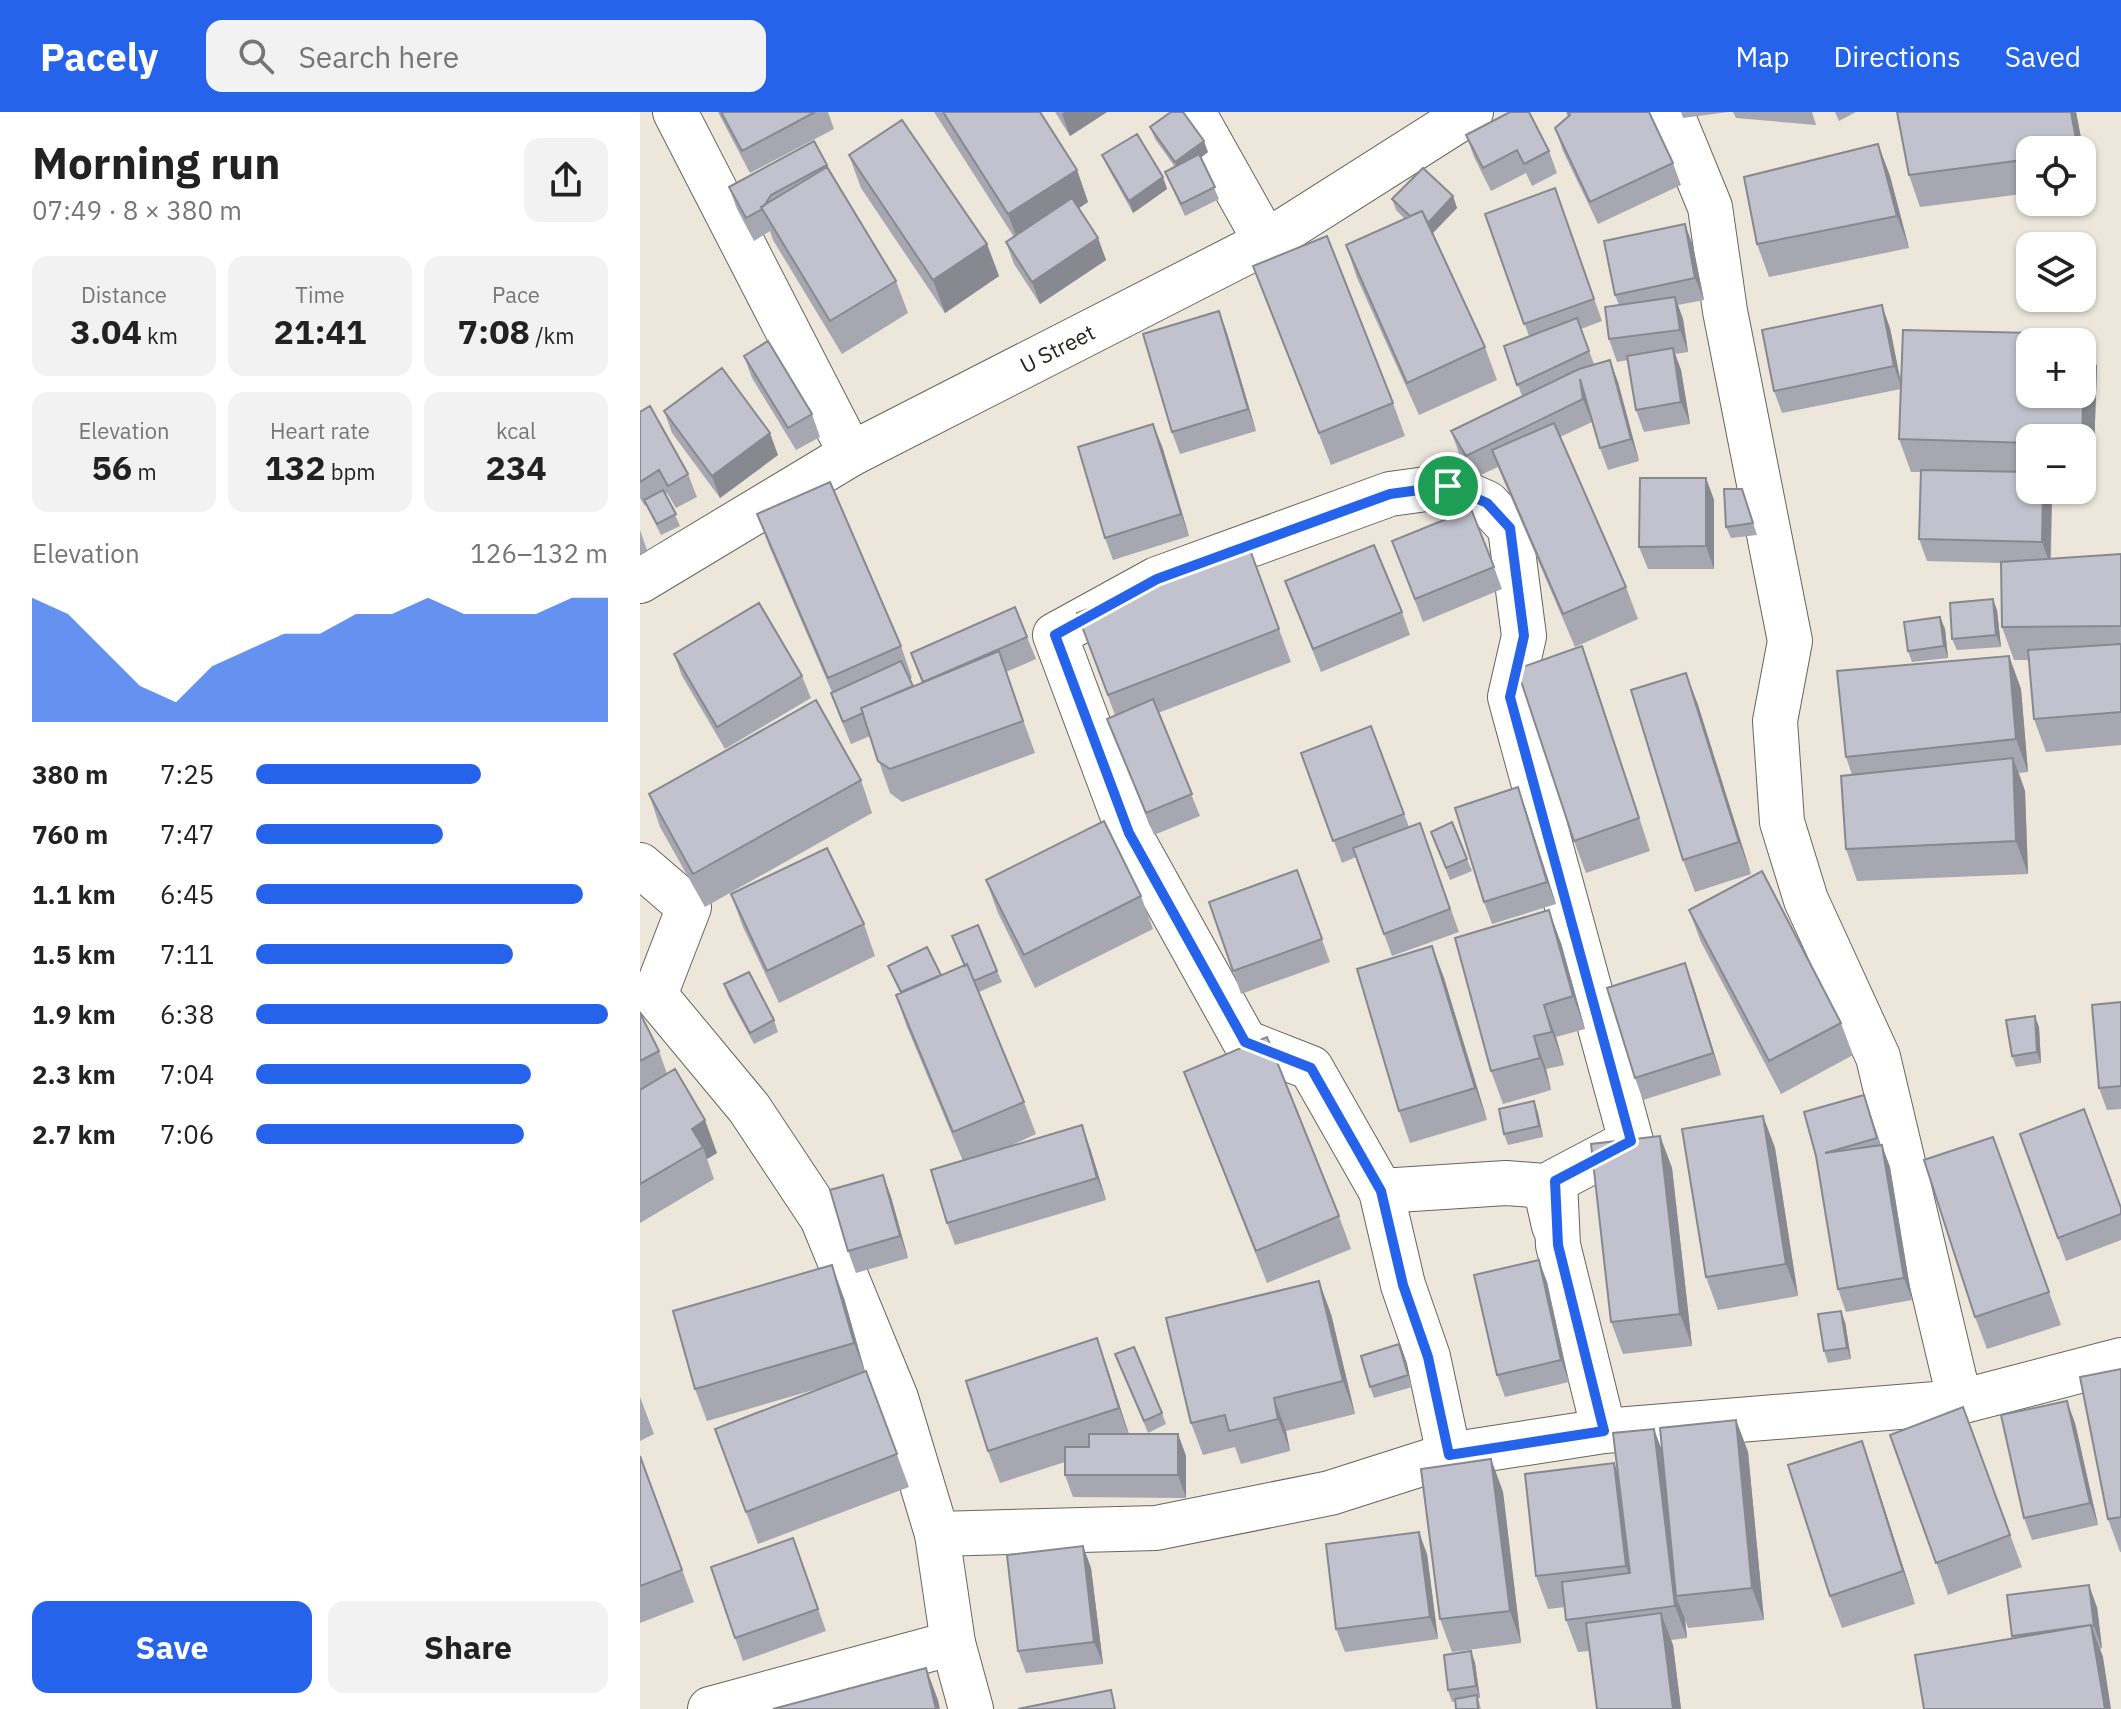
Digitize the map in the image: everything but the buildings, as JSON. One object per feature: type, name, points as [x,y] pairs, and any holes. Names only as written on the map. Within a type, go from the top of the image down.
[{"type":"street","points":[[675,112],[851,454]]},
{"type":"street","points":[[1193,112],[1266,242]]},
{"type":"street","name":"U Street","points":[[640,581],[851,454],[1266,242],[1471,112]]},
{"type":"street","points":[[1671,112],[1710,207],[1725,311],[1790,641],[1775,721],[1782,822],[1806,900],[1878,1057],[1960,1402]]},
{"type":"street","points":[[1449,1455],[1428,1357],[1403,1285],[1381,1191],[1311,1068],[1245,1042],[1129,833],[1055,635],[1157,579],[1390,494],[1448,486],[1487,503],[1510,528],[1524,636],[1510,697],[1631,1141],[1555,1181],[1558,1245]]},
{"type":"street","points":[[640,865],[689,907],[655,995],[749,1108],[822,1218],[896,1398],[937,1534],[953,1643],[971,1709]]},
{"type":"street","points":[[1381,1191],[1506,1183],[1545,1186],[1604,1431]]},
{"type":"street","points":[[937,1534],[1156,1528],[1330,1493],[1449,1455],[1604,1431],[1960,1402],[2121,1360]]},
{"type":"street","points":[[710,1709],[953,1643]]},
{"type":"route","points":[[1448,486],[1487,503],[1510,528],[1524,636],[1510,697],[1631,1141],[1555,1181],[1558,1245],[1604,1431],[1449,1455],[1428,1357],[1403,1285],[1381,1191],[1311,1068],[1245,1042],[1129,833],[1055,635],[1157,579],[1390,494],[1448,486]]}]
